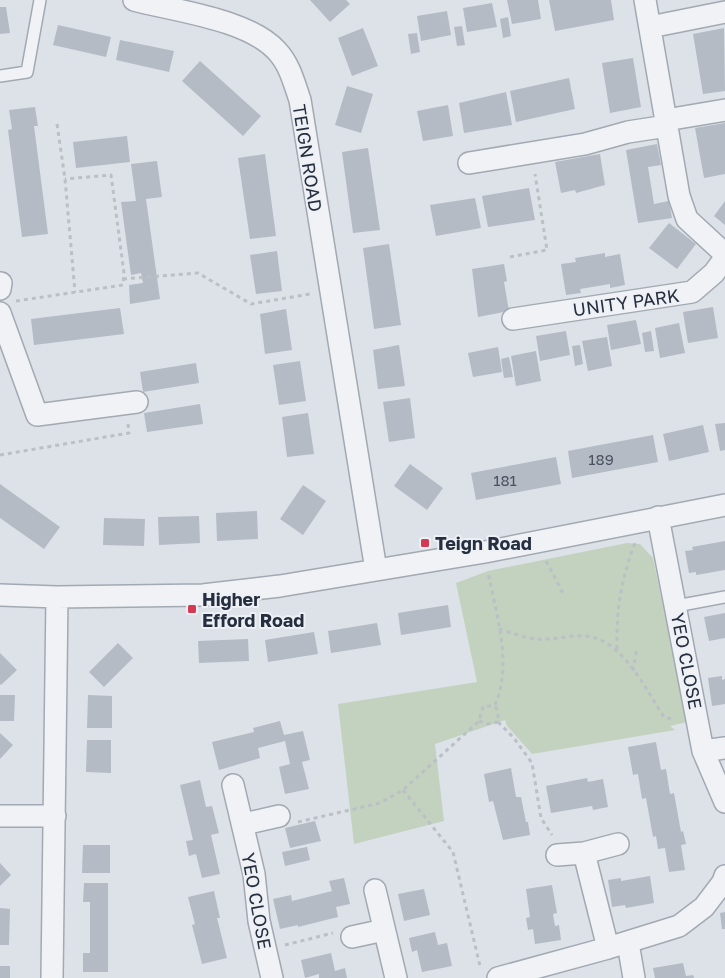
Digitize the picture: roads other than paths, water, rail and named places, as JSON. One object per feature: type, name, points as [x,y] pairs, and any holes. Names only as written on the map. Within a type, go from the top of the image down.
[{"type":"street","name":"TEIGN ROAD","points":[[134,0],[241,27],[262,37],[278,52],[291,73],[300,100],[376,570]]},
{"type":"street","points":[[645,0],[679,196],[686,219],[725,254]]},
{"type":"street","points":[[650,27],[725,12]]},
{"type":"street","points":[[469,163],[585,144],[628,132],[725,110]]},
{"type":"street","name":"UNITY PARK","points":[[512,318],[692,292],[714,273],[725,258]]},
{"type":"street","points":[[3,297],[37,415],[137,402]]},
{"type":"street","points":[[0,595],[57,597],[203,595],[280,586],[485,552],[725,505]]},
{"type":"street","name":"YEO CLOSE","points":[[651,518],[676,606],[703,751],[725,802]]},
{"type":"street","points":[[52,978],[57,597]]},
{"type":"street","points":[[703,751],[725,748]]},
{"type":"street","name":"YEO CLOSE","points":[[233,785],[244,824],[254,874],[259,921],[272,978]]},
{"type":"street","points":[[0,816],[55,816]]},
{"type":"street","points":[[244,824],[279,816]]},
{"type":"street","points":[[557,855],[584,853],[618,844]]},
{"type":"street","points":[[584,853],[618,945],[634,978]]},
{"type":"street","points":[[489,973],[618,945],[679,926],[704,907],[724,880]]},
{"type":"street","points":[[375,890],[396,978]]},
{"type":"street","points":[[352,937],[384,930]]},
{"type":"lane","points":[[0,76],[27,72],[40,0]]},
{"type":"lane","points":[[676,606],[725,597]]},
{"type":"place","name":"Teign Road","points":[[425,543]]},
{"type":"place","name":"Higher Efford Road","points":[[192,609]]}]
